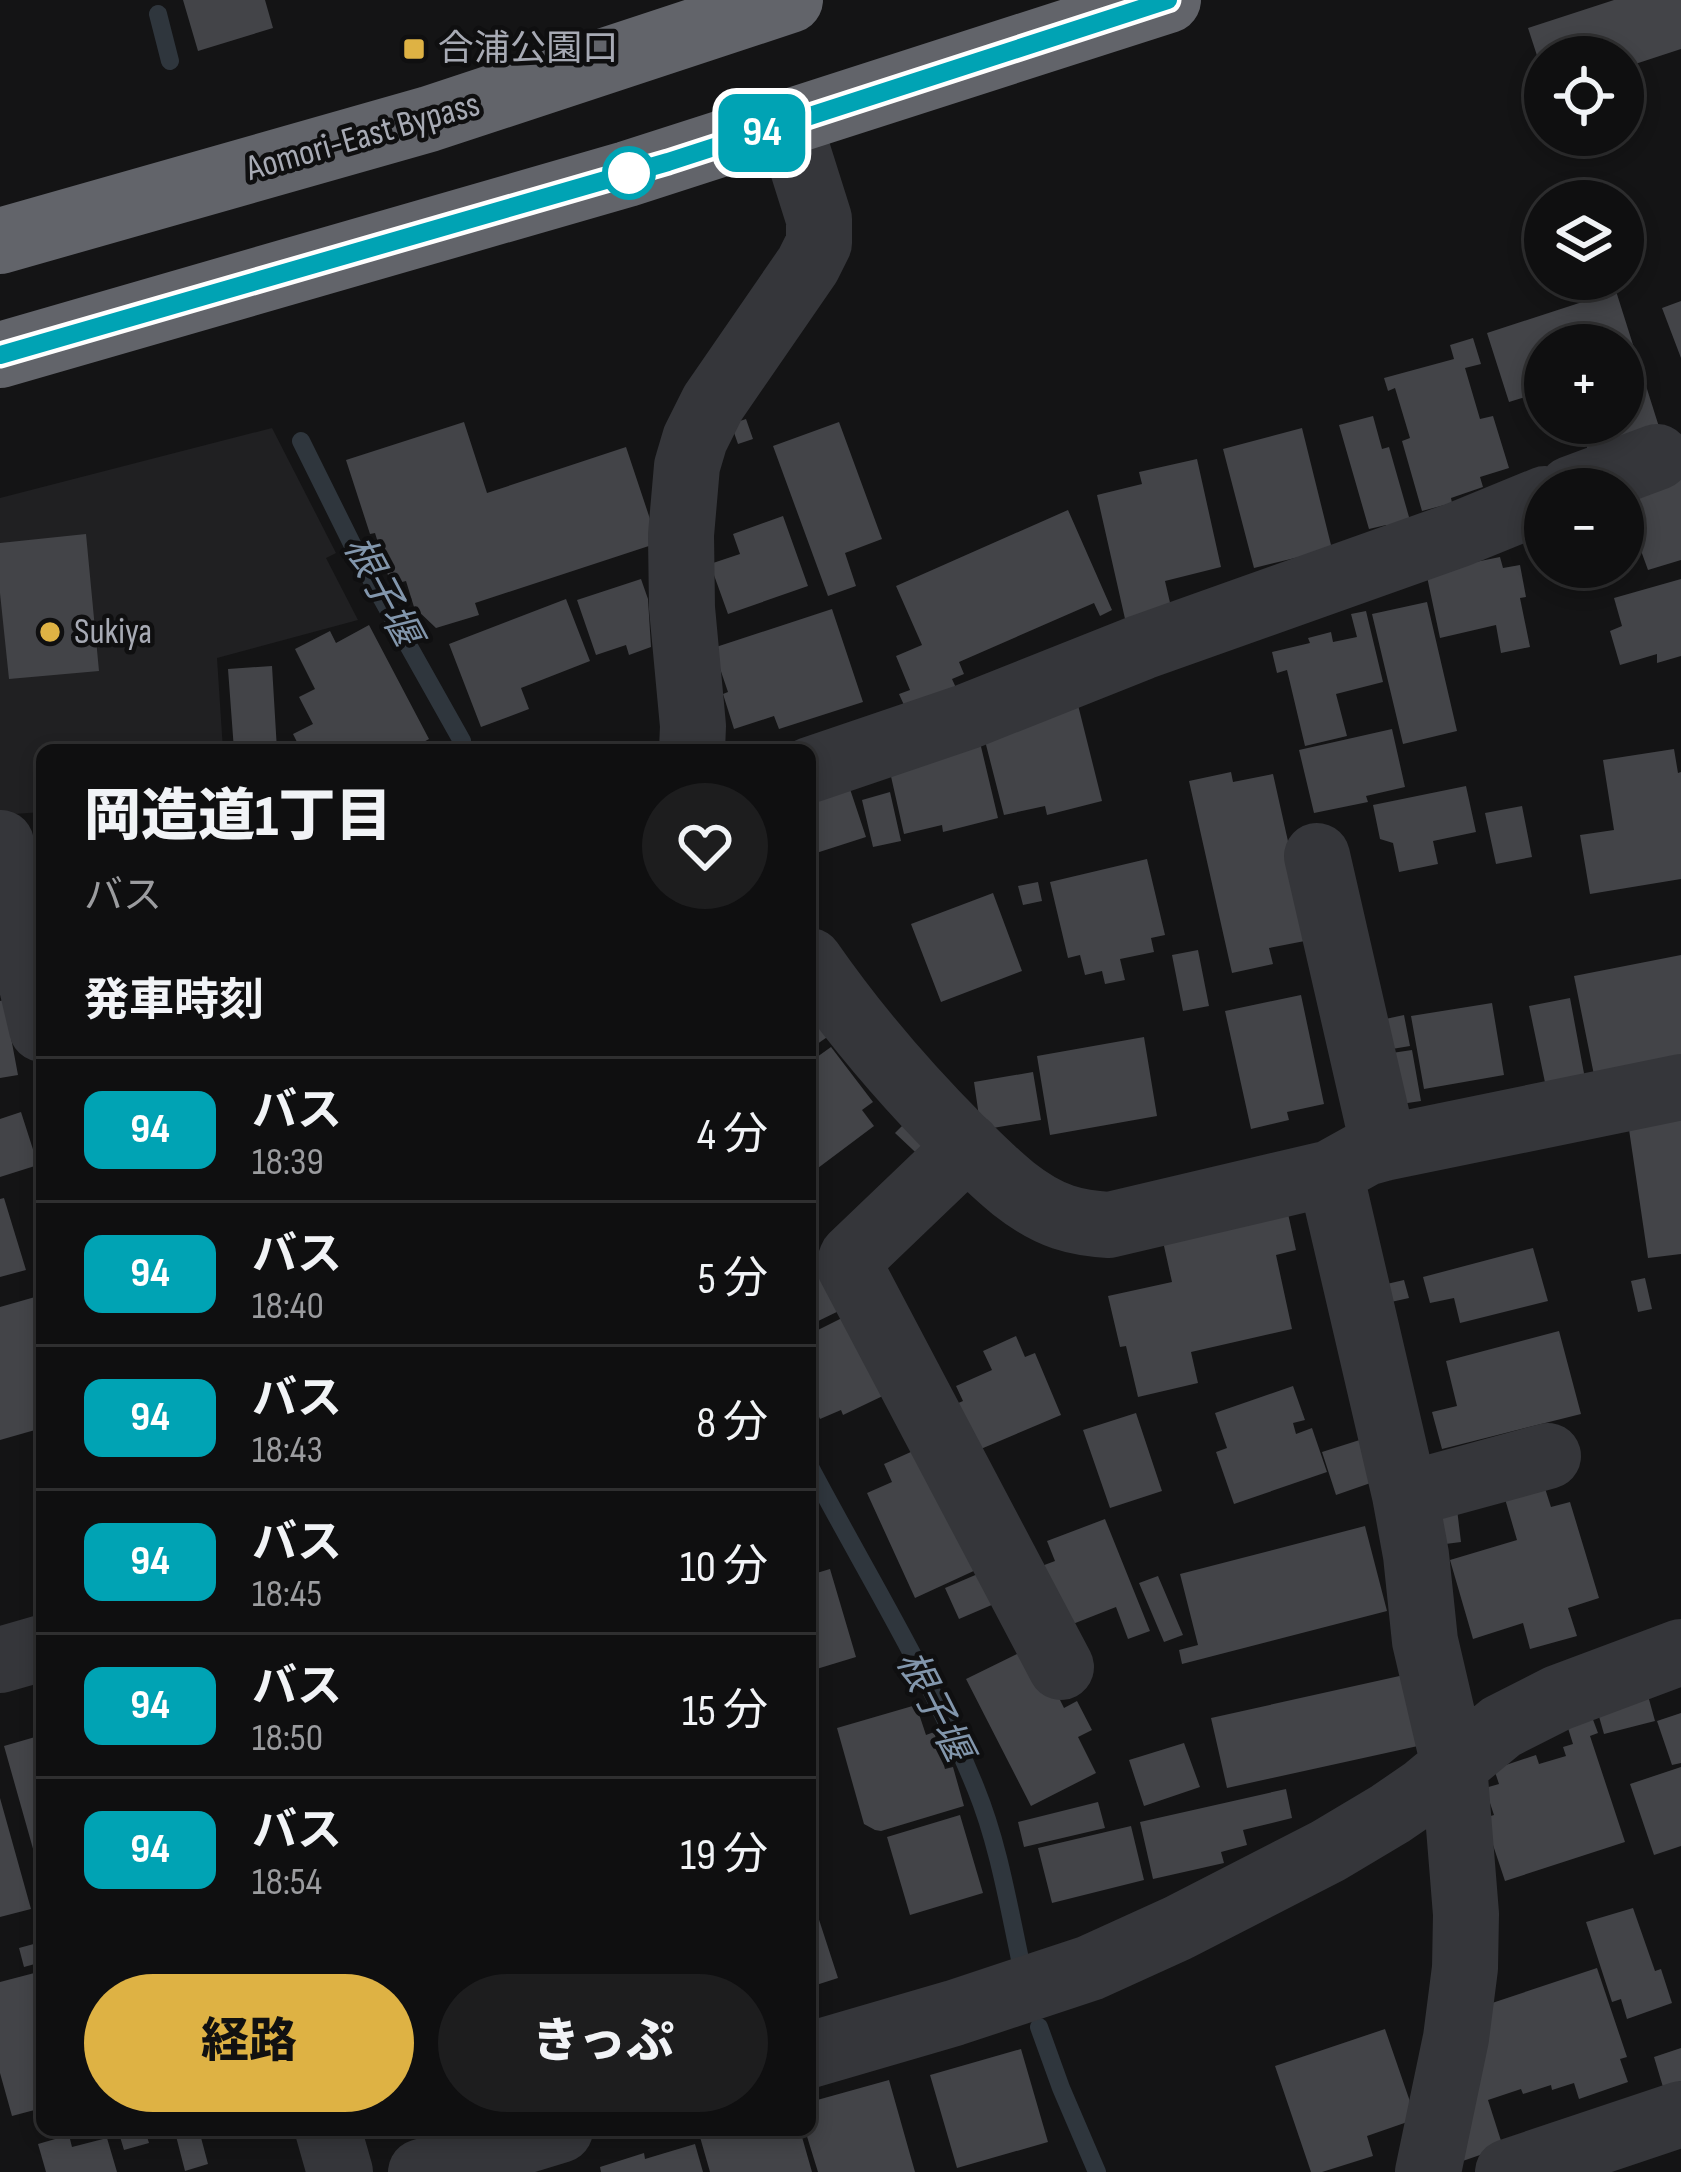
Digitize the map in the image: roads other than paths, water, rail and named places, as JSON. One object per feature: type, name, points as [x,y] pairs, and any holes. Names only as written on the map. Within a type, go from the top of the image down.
[{"type":"highway","name":"Aomori-East Bypass","points":[[0,241],[429,119],[790,0]]},
{"type":"highway","points":[[0,355],[605,181],[1168,0]]},
{"type":"street","points":[[692,744],[682,608],[687,466],[713,404],[819,243],[819,219],[789,124]]},
{"type":"street","points":[[1627,468],[1657,457]]},
{"type":"street","points":[[816,768],[966,717],[1142,647],[1524,508]]},
{"type":"street","points":[[36,840],[1,843],[36,1003]]},
{"type":"street","points":[[1317,856],[1425,1641],[1454,1766],[1463,1869],[1465,1968],[1456,2038],[1428,2172]]},
{"type":"street","points":[[816,969],[878,1054],[991,1170],[1061,1217],[1108,1225],[1357,1161],[1681,1088]]},
{"type":"street","points":[[968,1146],[849,1265],[1060,1667]]},
{"type":"street","points":[[1405,1495],[1548,1456]]},
{"type":"street","points":[[0,1660],[36,1650]]},
{"type":"street","points":[[816,2053],[1090,1968],[1178,1928],[1390,1814],[1501,1727],[1558,1698],[1681,1652]]},
{"type":"street","points":[[1508,2172],[1681,2114]]},
{"type":"street","points":[[330,2136],[340,2172]]},
{"type":"street","points":[[422,2172],[540,2136]]},
{"type":"waterway","name":"根子堰","points":[[158,14],[170,61]]},
{"type":"waterway","name":"根子堰","points":[[301,441],[358,556],[462,741]]},
{"type":"waterway","name":"根子堰","points":[[816,1478],[918,1666],[976,1789],[1002,1873],[1020,1959]]},
{"type":"waterway","name":"根子堰","points":[[1039,2027],[1097,2172]]},
{"type":"place","name":"合浦公園口","points":[[414,49]]},
{"type":"place","name":"Sukiya","points":[[50,632]]}]
